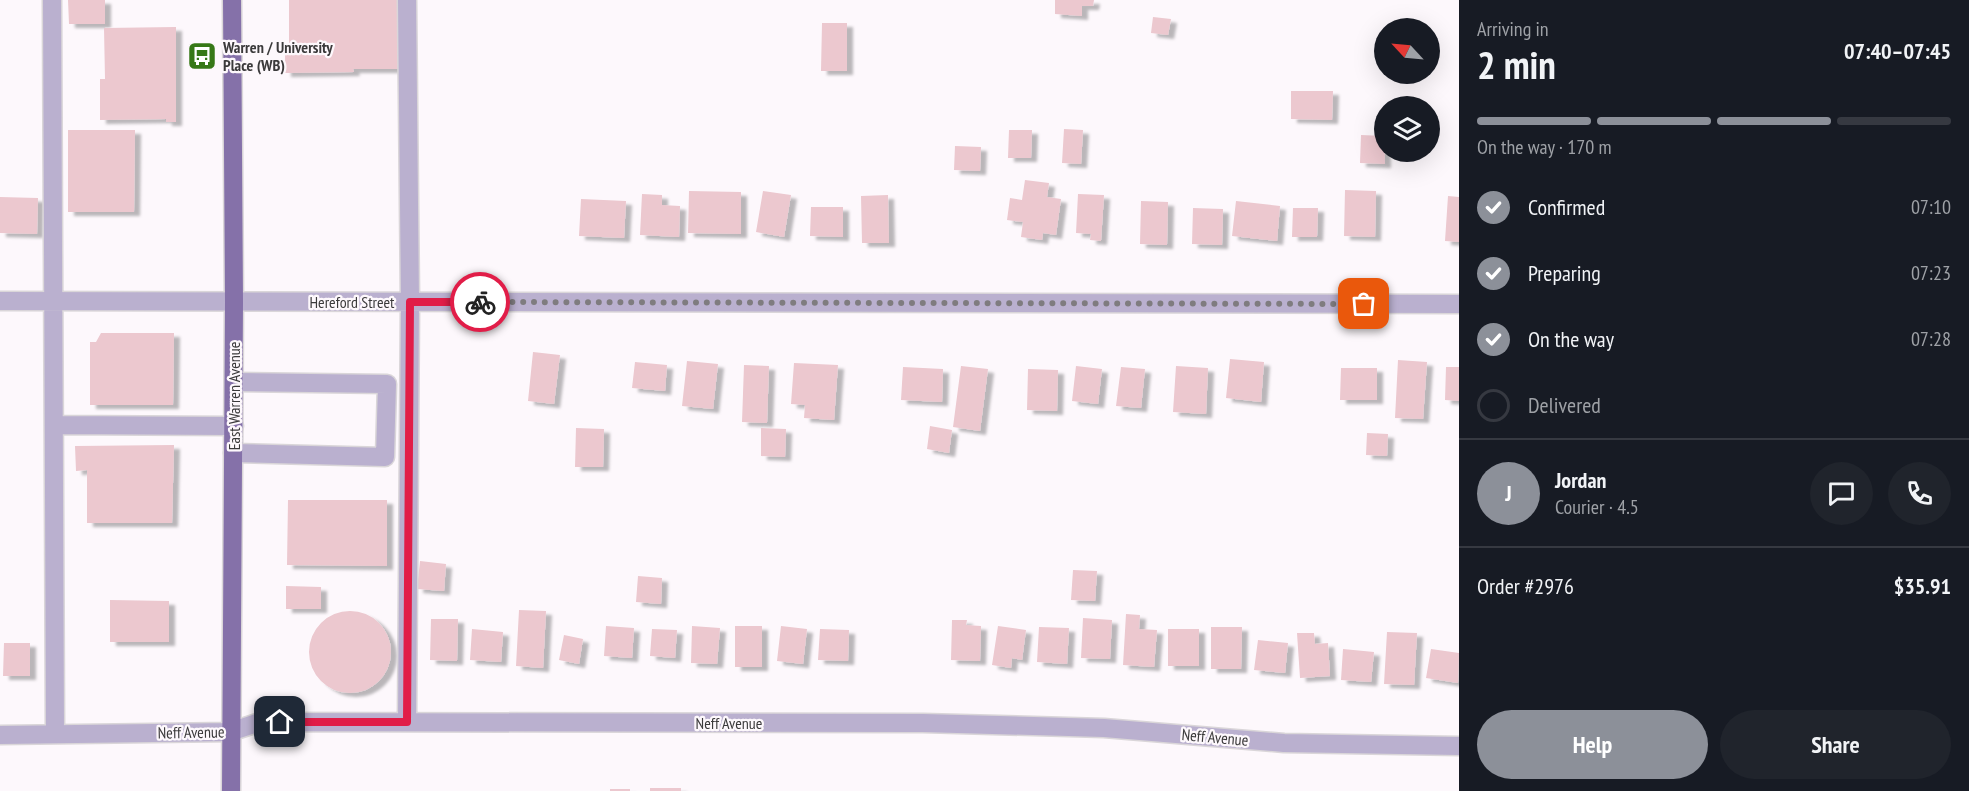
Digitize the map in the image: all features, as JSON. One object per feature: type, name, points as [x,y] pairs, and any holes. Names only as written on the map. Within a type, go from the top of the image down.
[{"type":"main road","name":"East Warren Avenue","points":[[231,791],[234,426],[232,0]]},
{"type":"street","points":[[52,0],[55,734]]},
{"type":"street","points":[[407,0],[410,302],[407,722]]},
{"type":"street","name":"Hereford Street","points":[[0,301],[1459,304]]},
{"type":"street","points":[[233,453],[385,457],[387,384],[234,382]]},
{"type":"street","points":[[54,425],[234,426]]},
{"type":"street","name":"Neff Avenue","points":[[0,735],[230,732],[260,722],[957,724],[1104,728],[1284,743],[1459,746]]},
{"type":"building","points":[[68,0],[105,0],[105,24],[69,24]]},
{"type":"building","points":[[289,0],[398,0],[398,69],[285,73],[285,55],[289,55]]},
{"type":"building","points":[[1055,0],[1094,0],[1093,6],[1082,6],[1082,16],[1055,14]]},
{"type":"building","points":[[1153,17],[1171,19],[1168,35],[1151,33]]},
{"type":"building","points":[[822,23],[847,23],[847,71],[821,71]]},
{"type":"building","points":[[176,27],[176,122],[166,122],[166,119],[100,120],[100,79],[105,79],[104,28]]},
{"type":"building","points":[[1291,91],[1333,91],[1332,120],[1291,119]]},
{"type":"building","points":[[1064,129],[1083,130],[1081,164],[1062,163]]},
{"type":"building","points":[[68,130],[135,130],[134,212],[68,212]]},
{"type":"building","points":[[1009,130],[1032,130],[1031,158],[1008,158]]},
{"type":"building","points":[[1361,135],[1374,136],[1374,162],[1385,162],[1385,164],[1360,163]]},
{"type":"building","points":[[955,146],[981,147],[980,171],[954,170]]},
{"type":"building","points":[[1025,180],[1049,183],[1047,197],[1061,199],[1056,235],[1043,233],[1042,240],[1021,237],[1023,222],[1007,220],[1010,198],[1022,200]]},
{"type":"building","points":[[1345,190],[1376,191],[1375,237],[1344,236]]},
{"type":"building","points":[[689,191],[741,192],[741,234],[688,233]]},
{"type":"building","points":[[763,191],[791,195],[784,237],[756,232]]},
{"type":"building","points":[[642,194],[662,195],[662,205],[680,206],[679,237],[640,235]]},
{"type":"building","points":[[1078,194],[1104,195],[1101,241],[1090,240],[1091,234],[1076,233]]},
{"type":"building","points":[[888,195],[889,243],[862,243],[861,196]]},
{"type":"building","points":[[1448,196],[1459,197],[1459,242],[1445,241]]},
{"type":"building","points":[[0,197],[38,198],[37,234],[0,233]]},
{"type":"building","points":[[581,199],[626,201],[624,238],[579,236]]},
{"type":"building","points":[[1141,201],[1168,202],[1167,245],[1140,244]]},
{"type":"building","points":[[1236,201],[1280,206],[1277,241],[1232,236]]},
{"type":"building","points":[[811,207],[843,207],[843,237],[810,236]]},
{"type":"building","points":[[1193,208],[1223,209],[1222,245],[1192,244]]},
{"type":"building","points":[[1293,208],[1318,208],[1317,237],[1292,237]]},
{"type":"building","points":[[101,333],[174,333],[173,405],[90,405],[90,342],[96,342]]},
{"type":"building","points":[[533,352],[560,355],[554,404],[528,401]]},
{"type":"building","points":[[1230,359],[1264,362],[1261,402],[1226,398]]},
{"type":"building","points":[[1398,360],[1427,362],[1423,419],[1395,418]]},
{"type":"building","points":[[687,361],[718,364],[713,409],[682,406]]},
{"type":"building","points":[[635,362],[667,365],[665,391],[632,388]]},
{"type":"building","points":[[794,363],[838,365],[834,420],[804,418],[805,405],[791,404]]},
{"type":"building","points":[[744,365],[769,366],[767,423],[742,422]]},
{"type":"building","points":[[961,366],[988,369],[980,431],[953,427]]},
{"type":"building","points":[[1076,366],[1102,369],[1098,404],[1072,401]]},
{"type":"building","points":[[1176,366],[1208,368],[1206,414],[1173,412]]},
{"type":"building","points":[[903,367],[943,369],[942,402],[901,400]]},
{"type":"building","points":[[1121,367],[1145,369],[1141,408],[1116,406]]},
{"type":"building","points":[[1446,367],[1459,367],[1459,401],[1445,400]]},
{"type":"building","points":[[1341,368],[1377,368],[1377,400],[1340,400]]},
{"type":"building","points":[[1028,369],[1058,370],[1057,411],[1027,410]]},
{"type":"building","points":[[930,426],[952,430],[949,453],[927,449]]},
{"type":"building","points":[[576,428],[604,429],[603,467],[575,467]]},
{"type":"building","points":[[761,428],[786,429],[785,457],[761,456]]},
{"type":"building","points":[[1367,433],[1388,434],[1387,456],[1366,455]]},
{"type":"building","points":[[174,445],[172,523],[87,523],[87,470],[76,471],[75,446]]},
{"type":"building","points":[[288,500],[387,500],[387,566],[287,565]]},
{"type":"building","points":[[420,561],[446,564],[444,591],[417,589]]},
{"type":"building","points":[[1073,570],[1097,571],[1095,601],[1071,600]]},
{"type":"building","points":[[638,576],[662,578],[661,604],[636,602]]},
{"type":"building","points":[[286,586],[321,587],[321,609],[286,609]]},
{"type":"building","points":[[110,600],[169,601],[169,642],[110,642]]},
{"type":"building","points":[[519,610],[546,611],[543,668],[516,666]]},
{"type":"building","points":[[350,611],[366,614],[379,623],[388,636],[391,652],[388,668],[379,681],[366,690],[350,693],[334,690],[321,681],[312,668],[309,652],[312,636],[321,623],[334,614]]},
{"type":"building","points":[[1126,614],[1140,615],[1139,629],[1157,630],[1154,667],[1123,665]]},
{"type":"building","points":[[1083,618],[1112,620],[1110,659],[1081,658]]},
{"type":"building","points":[[431,619],[458,619],[457,661],[430,660]]},
{"type":"building","points":[[952,620],[967,620],[966,625],[981,626],[980,661],[951,660]]},
{"type":"building","points":[[606,626],[634,628],[632,658],[604,656]]},
{"type":"building","points":[[692,626],[720,628],[717,664],[691,663]]},
{"type":"building","points":[[735,626],[762,626],[762,667],[735,667]]},
{"type":"building","points":[[781,626],[807,629],[803,664],[777,661]]},
{"type":"building","points":[[998,626],[1026,630],[1022,660],[1012,658],[1011,668],[992,665]]},
{"type":"building","points":[[1039,627],[1069,628],[1067,664],[1037,662]]},
{"type":"building","points":[[1211,627],[1242,627],[1241,669],[1211,669]]},
{"type":"building","points":[[472,629],[503,632],[501,662],[470,660]]},
{"type":"building","points":[[652,629],[677,630],[675,658],[650,656]]},
{"type":"building","points":[[820,629],[849,630],[848,661],[818,660]]},
{"type":"building","points":[[1168,629],[1199,629],[1199,666],[1168,666]]},
{"type":"building","points":[[1387,632],[1417,633],[1414,685],[1384,684]]},
{"type":"building","points":[[1297,633],[1314,633],[1315,644],[1328,643],[1330,676],[1300,678]]},
{"type":"building","points":[[564,635],[583,639],[579,664],[559,660]]},
{"type":"building","points":[[1258,640],[1288,643],[1285,673],[1254,670]]},
{"type":"building","points":[[4,643],[30,643],[30,676],[3,676]]},
{"type":"building","points":[[1343,649],[1374,652],[1371,682],[1341,680]]},
{"type":"building","points":[[1431,649],[1459,653],[1458,683],[1426,678]]},
{"type":"building","points":[[650,788],[681,788],[681,791],[650,791]]},
{"type":"building","points":[[610,789],[630,789],[630,791],[610,791]]},
{"type":"way so far","points":[[480,302],[1364,304]]},
{"type":"place","name":"Warren / University Place (WB)","points":[[202,56]]},
{"type":"route","points":[[280,722],[407,722],[410,302],[480,302]]}]
